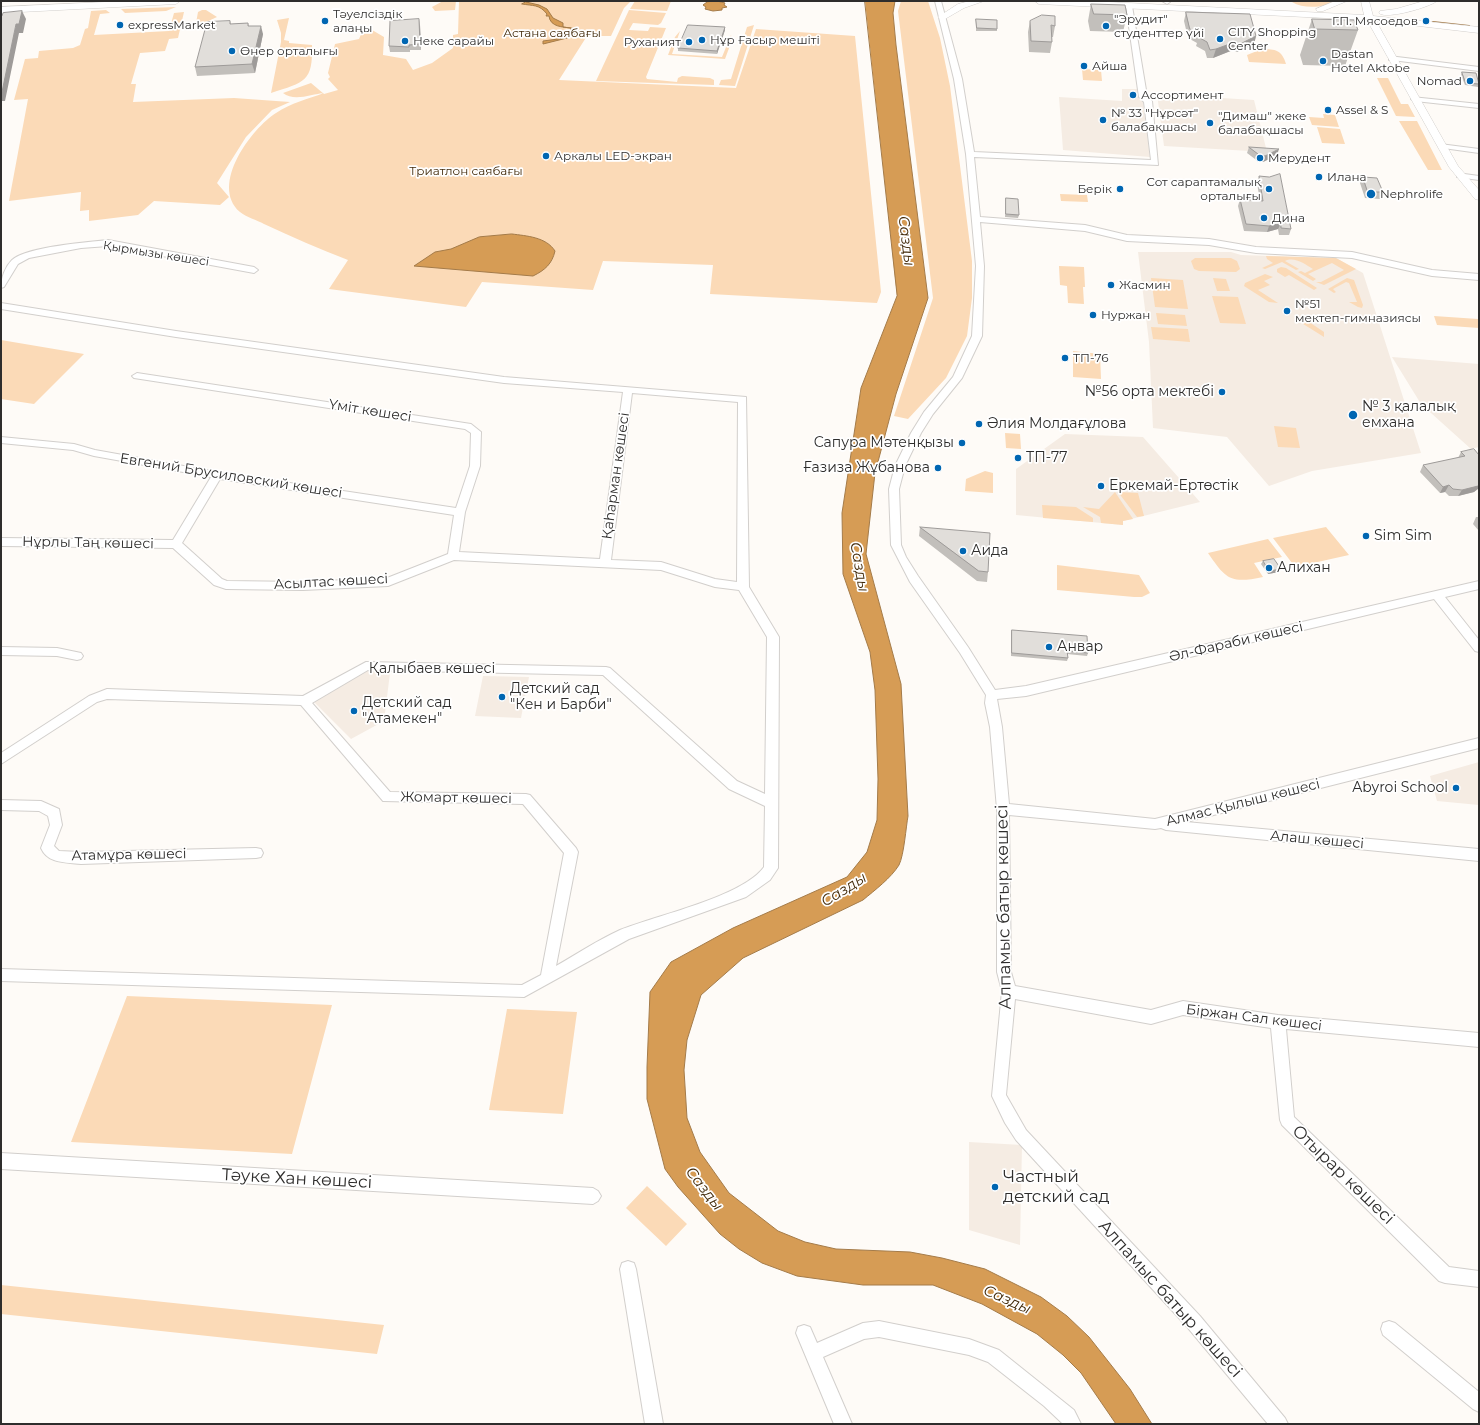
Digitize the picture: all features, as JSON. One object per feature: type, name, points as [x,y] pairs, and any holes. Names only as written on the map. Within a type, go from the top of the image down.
[{"type":"main road","points":[[1,4],[45,1]]},
{"type":"main road","points":[[1,10],[176,1]]},
{"type":"main road","points":[[942,16],[961,6],[980,1]]},
{"type":"main road","points":[[1038,1],[1369,15],[1392,13],[1433,1]]},
{"type":"main road","points":[[1146,1],[1288,11],[1320,9],[1479,30]]},
{"type":"main road","points":[[1320,9],[1343,1]]},
{"type":"main road","points":[[1365,1],[1369,15],[1415,98],[1460,175],[1479,197]]},
{"type":"street","points":[[938,1],[958,79],[970,154],[980,266],[977,336],[957,378],[929,412],[916,433],[900,466],[894,493],[896,545],[901,557],[992,695]]},
{"type":"street","points":[[970,154],[1155,164],[1148,101],[1143,97],[1129,6]]},
{"type":"street","points":[[1392,58],[1479,69]]},
{"type":"street","points":[[1415,98],[1479,106]]},
{"type":"street","points":[[1443,146],[1479,151]]},
{"type":"street","points":[[1460,175],[1479,178]]},
{"type":"street","points":[[976,219],[1085,228],[1127,238],[1209,242],[1256,250],[1352,255],[1432,273],[1479,277]]},
{"type":"street","name":"Қырмызы көшесі","points":[[1,285],[15,262],[26,256],[88,244],[108,243],[254,270]]},
{"type":"street","points":[[1,306],[176,334],[481,376],[743,399],[743,587],[773,637],[771,868],[765,876],[741,893],[624,935],[524,991],[1,975]]},
{"type":"street","name":"Үміт көшесі","points":[[138,376],[468,426],[476,432],[475,466],[460,512],[453,556]]},
{"type":"street","name":"Қаһарман көшесі","points":[[605,562],[628,390]]},
{"type":"street","name":"Евгений Брусиловский көшесі","points":[[1,440],[74,447],[94,453],[217,475],[460,512]]},
{"type":"street","points":[[176,544],[217,475]]},
{"type":"street","name":"Нұрлы Таң көшесі","points":[[1,542],[176,544]]},
{"type":"street","name":"Асылтас көшесі","points":[[176,544],[218,582],[226,585],[303,586],[388,582],[453,556],[605,562],[661,566],[715,583],[743,587]]},
{"type":"street","name":"Әл-Фараби көшесі","points":[[992,695],[1026,691],[1479,585]]},
{"type":"street","points":[[1437,594],[1479,648]]},
{"type":"street","points":[[1,651],[57,652],[77,656]]},
{"type":"street","name":"Қалыбаев көшесі","points":[[305,701],[366,666],[606,671],[733,785],[772,802]]},
{"type":"street","points":[[1,759],[94,699],[107,694],[305,701]]},
{"type":"street","name":"Алпамыс батыр көшесі","points":[[992,695],[991,702],[996,727],[1003,808],[1004,972],[1009,991],[999,1096],[1010,1118],[1021,1135],[1194,1322],[1279,1424]]},
{"type":"street","name":"Жомарт көшесі","points":[[305,701],[308,707],[387,797],[526,799],[571,852],[548,977]]},
{"type":"street","name":"Алмас Қылыш көшесі","points":[[1003,808],[1155,824],[1479,743]]},
{"type":"street","name":"Атамұра көшесі","points":[[1,805],[41,806],[54,814],[56,825],[47,848],[56,856],[81,858],[209,853],[256,853]]},
{"type":"street","name":"Алаш көшесі","points":[[1155,824],[1479,855]]},
{"type":"street","name":"Біржан Сал көшесі","points":[[1009,991],[1151,1017],[1182,1008],[1278,1022],[1479,1040]]},
{"type":"street","name":"Отырар көшесі","points":[[1278,1022],[1287,1120],[1445,1275],[1479,1279]]},
{"type":"street","name":"Тәуке Хан көшесі","points":[[1,1161],[593,1196]]},
{"type":"street","points":[[628,1269],[654,1424]]},
{"type":"street","points":[[813,1354],[863,1331],[880,1329],[969,1347],[993,1356],[1050,1400],[1068,1416],[1072,1424]]},
{"type":"street","points":[[1389,1329],[1479,1403]]},
{"type":"street","points":[[804,1333],[843,1424]]},
{"type":"shaded area","name":"№ 33 \"Нұрсәт\" балабақшасы","points":[[1122,89],[1137,89],[1138,97],[1143,102],[1150,157],[1063,150],[1059,97],[1122,101]]},
{"type":"shaded area","name":"\"Димаш\" жеке балабақшасы","points":[[1157,94],[1254,100],[1267,152],[1164,146]]},
{"type":"shaded area","points":[[1138,252],[1231,252],[1241,255],[1336,258],[1363,273],[1421,453],[1312,471],[1269,486],[1227,437],[1153,428],[1149,342]]},
{"type":"shaded area","points":[[1392,357],[1479,364],[1479,447],[1471,449],[1421,404]]},
{"type":"shaded area","name":"Еркемай-Ертөстік","points":[[1065,434],[1143,437],[1200,502],[1123,521],[1123,525],[1016,515],[1016,469]]},
{"type":"shaded area","name":"Детский сад \"Атамекен\"","points":[[367,671],[390,673],[384,721],[351,739],[314,702]]},
{"type":"shaded area","name":"Детский сад \"Кен и Барби\"","points":[[483,676],[529,677],[521,718],[475,716]]},
{"type":"shaded area","name":"Abyroi School","points":[[1479,762],[1479,805],[1437,801],[1430,776]]},
{"type":"shaded area","name":"Частный детский сад","points":[[969,1142],[1022,1145],[1020,1245],[969,1230]]},
{"type":"green space","points":[[443,1],[456,1],[455,10],[435,11],[432,7]]},
{"type":"green space","name":"Триатлон саябағы","points":[[459,1],[631,1],[624,8],[611,36],[587,36],[559,80],[736,88],[756,29],[855,36],[881,292],[877,303],[710,294],[713,265],[603,261],[593,290],[482,282],[466,307],[329,289],[348,260],[242,214],[232,201],[229,187],[231,173],[237,158],[246,144],[266,120],[288,106],[323,93],[338,90],[328,79],[330,77],[328,73],[335,44],[359,39],[364,28],[367,27],[384,37],[383,55],[406,59],[413,70],[432,63],[453,48],[453,35],[458,34]]},
{"type":"green space","points":[[635,1],[671,1],[667,11],[630,9]]},
{"type":"green space","points":[[901,1],[928,1],[940,38],[950,86],[972,261],[972,298],[967,336],[946,378],[908,419],[894,416],[933,298],[898,11]]},
{"type":"green space","points":[[1339,1],[1328,5],[1309,7],[1292,2]]},
{"type":"green space","points":[[176,7],[166,11],[125,13],[121,9]]},
{"type":"green space","points":[[106,10],[110,13],[100,14],[94,35],[169,31],[174,13],[184,12],[178,38],[169,39],[165,51],[140,53],[131,84],[136,84],[133,102],[234,98],[290,102],[272,110],[246,137],[217,183],[229,197],[220,205],[154,201],[138,215],[89,221],[89,210],[80,211],[81,192],[9,201],[28,99],[14,100],[25,59],[38,58],[39,51],[73,48],[80,45],[85,29],[88,28],[91,11]]},
{"type":"green space","points":[[206,10],[217,17],[202,24],[196,23],[198,12]]},
{"type":"green space","points":[[629,10],[666,13],[661,23],[658,25],[633,23],[629,30],[648,31],[650,27],[666,28],[646,77],[647,79],[677,82],[678,78],[682,76],[710,78],[714,80],[714,85],[596,81]]},
{"type":"green space","points":[[289,18],[284,40],[289,41],[289,43],[312,45],[311,67],[305,79],[299,83],[271,93],[281,42],[281,33],[277,20]]},
{"type":"green space","points":[[754,25],[735,86],[719,85],[721,80],[731,79],[747,27]]},
{"type":"green space","points":[[680,31],[672,54],[722,57],[731,35],[732,40],[725,59],[668,55],[675,37]]},
{"type":"green space","points":[[1262,49],[1277,51],[1280,53],[1286,64],[1249,62],[1247,55]]},
{"type":"green space","points":[[1082,69],[1101,70],[1102,81],[1083,80]]},
{"type":"green space","points":[[1377,78],[1388,78],[1401,104],[1408,104],[1415,117],[1396,116]]},
{"type":"green space","points":[[311,83],[323,93],[303,97],[292,97],[283,93]]},
{"type":"green space","points":[[1323,114],[1335,115],[1339,127],[1312,125],[1309,117],[1324,118]]},
{"type":"green space","points":[[1399,121],[1417,121],[1442,170],[1428,170]]},
{"type":"green space","points":[[1317,127],[1340,129],[1345,144],[1322,143]]},
{"type":"green space","points":[[1060,194],[1087,195],[1088,202],[1061,201]]},
{"type":"green space","points":[[1266,256],[1336,258],[1356,269],[1324,285],[1316,282],[1321,282],[1344,270],[1332,263],[1308,274],[1316,279],[1313,281],[1298,272],[1301,271],[1305,273],[1313,269],[1296,260],[1292,259],[1285,261],[1299,269],[1296,270],[1282,262],[1265,269],[1262,268],[1273,263],[1267,259]]},
{"type":"green space","points":[[1195,258],[1231,258],[1237,261],[1240,269],[1236,272],[1199,271],[1194,269],[1191,261]]},
{"type":"green space","points":[[1059,266],[1084,267],[1084,304],[1068,303],[1067,286],[1060,285]]},
{"type":"green space","points":[[1281,267],[1286,268],[1317,288],[1314,290],[1289,275],[1285,277],[1277,272],[1277,269]]},
{"type":"green space","points":[[1265,274],[1273,277],[1264,281],[1270,285],[1258,290],[1278,303],[1269,302],[1244,286],[1245,283]]},
{"type":"green space","points":[[1151,278],[1183,280],[1188,309],[1155,307]]},
{"type":"green space","points":[[1213,278],[1226,279],[1230,291],[1217,291]]},
{"type":"green space","points":[[1347,278],[1354,280],[1363,305],[1362,308],[1349,302],[1357,302],[1349,283],[1346,282],[1333,289],[1336,292],[1334,293],[1328,289]]},
{"type":"green space","points":[[1212,296],[1238,297],[1246,324],[1220,323]]},
{"type":"green space","points":[[1156,313],[1185,315],[1187,326],[1158,324]]},
{"type":"green space","points":[[1300,316],[1324,332],[1324,337],[1300,322],[1298,318]]},
{"type":"green space","points":[[1434,316],[1478,319],[1479,328],[1437,325]]},
{"type":"green space","points":[[1151,327],[1188,329],[1190,342],[1153,339]]},
{"type":"green space","points":[[1,340],[84,354],[34,404],[1,399]]},
{"type":"green space","points":[[1073,351],[1100,354],[1101,379],[1073,377]]},
{"type":"green space","points":[[1274,426],[1296,428],[1300,448],[1278,447]]},
{"type":"green space","points":[[1005,433],[1020,434],[1021,449],[1006,448]]},
{"type":"green space","points":[[985,471],[993,473],[993,493],[965,491],[966,479]]},
{"type":"green space","points":[[1115,492],[1133,519],[1123,521],[1123,525],[1101,523],[1100,517],[1083,507],[1099,509]]},
{"type":"green space","points":[[1118,492],[1138,493],[1144,516],[1137,517]]},
{"type":"green space","points":[[1042,505],[1076,507],[1093,518],[1093,522],[1043,518]]},
{"type":"green space","points":[[1326,527],[1349,555],[1295,567],[1273,538]]},
{"type":"green space","points":[[1268,539],[1282,557],[1254,563],[1263,577],[1243,580],[1230,577],[1220,569],[1208,553]]},
{"type":"green space","points":[[1057,565],[1139,575],[1150,593],[1142,597],[1134,597],[1057,590]]},
{"type":"green space","points":[[127,996],[332,1005],[292,1154],[71,1142]]},
{"type":"green space","points":[[507,1009],[577,1012],[563,1114],[489,1110]]},
{"type":"green space","points":[[647,1186],[687,1224],[666,1246],[626,1208]]},
{"type":"green space","points":[[1,1285],[384,1325],[377,1354],[1,1314]]},
{"type":"water","points":[[717,1],[725,3],[724,5],[727,7],[722,8],[722,10],[713,11],[705,9],[706,7],[703,5],[707,2]]},
{"type":"water","name":"Сазды","points":[[865,1],[895,1],[893,13],[896,45],[928,298],[896,394],[875,473],[866,554],[901,684],[908,816],[904,848],[901,860],[896,870],[863,900],[743,958],[701,995],[687,1040],[684,1070],[687,1118],[700,1152],[729,1193],[778,1231],[805,1242],[836,1249],[910,1252],[942,1258],[985,1269],[1041,1297],[1067,1316],[1089,1337],[1130,1389],[1152,1424],[1116,1424],[1081,1373],[1063,1355],[1037,1334],[982,1304],[933,1285],[863,1285],[797,1276],[762,1263],[739,1249],[720,1234],[678,1187],[665,1169],[647,1099],[650,992],[671,962],[733,928],[847,877],[867,852],[877,820],[878,779],[875,690],[870,652],[843,574],[842,513],[861,388],[897,296]]},
{"type":"water","points":[[526,2],[539,5],[547,9],[553,18],[563,23],[563,27],[554,24],[541,8],[533,5],[522,4]]},
{"type":"water","points":[[571,28],[578,29],[579,35],[543,44],[543,41],[566,38],[576,33],[570,32]]},
{"type":"water","points":[[512,234],[536,238],[547,243],[555,251],[552,260],[547,266],[533,276],[414,266],[435,252],[451,249],[479,237]]},
{"type":"building","points":[[1091,4],[1125,5],[1127,15],[1094,14]]},
{"type":"building","points":[[22,11],[19,24],[16,24],[1,92],[1,16],[3,13]]},
{"type":"building","name":"CITY Shopping Center","points":[[1186,12],[1250,14],[1256,36],[1240,44],[1235,42],[1210,50],[1207,42],[1198,37],[1202,35],[1190,29]]},
{"type":"building","points":[[1042,15],[1055,16],[1055,26],[1051,25],[1052,42],[1031,41],[1030,21]]},
{"type":"building","name":"Неке сарайы","points":[[419,19],[420,44],[409,45],[409,47],[389,46],[390,21]]},
{"type":"building","points":[[976,19],[997,20],[997,29],[977,28]]},
{"type":"building","points":[[1312,19],[1354,20],[1358,30],[1315,29]]},
{"type":"building","name":"Өнер орталығы","points":[[230,21],[230,24],[248,23],[248,26],[261,26],[252,64],[195,67],[207,22]]},
{"type":"building","name":"Нұр Ғасыр мешіті","points":[[688,25],[725,27],[717,51],[678,48]]},
{"type":"building","name":"Nomad","points":[[1462,72],[1476,73],[1479,84],[1466,83]]},
{"type":"building","points":[[1249,147],[1279,149],[1265,156],[1261,156]]},
{"type":"building","points":[[1280,174],[1291,229],[1281,228],[1281,223],[1269,226],[1246,224],[1240,199],[1263,201],[1259,176],[1269,177]]},
{"type":"building","points":[[1363,177],[1377,178],[1383,192],[1368,192]]},
{"type":"building","points":[[1006,198],[1018,199],[1019,215],[1006,214]]},
{"type":"building","points":[[1474,449],[1479,455],[1478,486],[1462,490],[1453,489],[1449,485],[1443,487],[1423,465],[1465,456],[1461,452]]},
{"type":"building","points":[[920,527],[990,533],[988,572],[979,571]]},
{"type":"building","points":[[1274,559],[1281,569],[1269,571],[1263,561]]},
{"type":"building","name":"Анвар","points":[[1012,630],[1087,636],[1088,653],[1067,651],[1068,658],[1012,653]]},
{"type":"waterway","points":[[1433,22],[1469,26]]},
{"type":"place","name":"Тәуелсіздік алаңы","points":[[325,21]]},
{"type":"place","name":"Г.П. Мясоедов","points":[[1426,21]]},
{"type":"place","name":"expressMarket","points":[[120,25]]},
{"type":"place","name":"\"Эрудит\" студенттер үйі","points":[[1106,26]]},
{"type":"place","name":"CITY Shopping Center","points":[[1220,39]]},
{"type":"place","name":"Нұр Ғасыр мешіті","points":[[702,40]]},
{"type":"place","name":"Неке сарайы","points":[[405,41]]},
{"type":"place","name":"Руханият","points":[[689,42]]},
{"type":"place","name":"Өнер орталығы","points":[[232,51]]},
{"type":"place","name":"Dastan Hotel Aktobe","points":[[1323,61]]},
{"type":"place","name":"Айша","points":[[1084,66]]},
{"type":"place","name":"Nomad","points":[[1470,81]]},
{"type":"place","name":"Ассортимент","points":[[1133,95]]},
{"type":"place","name":"Assel & S","points":[[1328,110]]},
{"type":"place","name":"№ 33 \"Нұрсәт\" балабақшасы","points":[[1103,120]]},
{"type":"place","name":"\"Димаш\" жеке балабақшасы","points":[[1210,123]]},
{"type":"place","name":"Аркалы LED-экран","points":[[546,156]]},
{"type":"place","name":"Мерудент","points":[[1260,158]]},
{"type":"place","name":"Илана","points":[[1319,177]]},
{"type":"place","name":"Берік","points":[[1120,189]]},
{"type":"place","name":"Сот сараптамалық орталығы","points":[[1269,189]]},
{"type":"place","name":"Nephrolife","points":[[1371,194]]},
{"type":"place","name":"Дина","points":[[1264,218]]},
{"type":"place","name":"Жасмин","points":[[1111,285]]},
{"type":"place","name":"№51 мектеп-гимназиясы","points":[[1287,311]]},
{"type":"place","name":"Нуржан","points":[[1093,315]]},
{"type":"place","name":"ТП-76","points":[[1065,358]]},
{"type":"place","name":"№56 орта мектебі","points":[[1222,392]]},
{"type":"place","name":"№ 3 қалалық емхана","points":[[1353,415]]},
{"type":"place","name":"Әлия Молдағұлова","points":[[979,424]]},
{"type":"place","name":"Сапура Мәтенқызы","points":[[962,443]]},
{"type":"place","name":"ТП-77","points":[[1018,458]]},
{"type":"place","name":"Ғазиза Жұбанова","points":[[938,468]]},
{"type":"place","name":"Еркемай-Ертөстік","points":[[1101,486]]},
{"type":"place","name":"Sim Sim","points":[[1366,536]]},
{"type":"place","name":"Аида","points":[[963,551]]},
{"type":"place","name":"Алихан","points":[[1269,568]]},
{"type":"place","name":"Анвар","points":[[1049,647]]},
{"type":"place","name":"Детский сад \"Кен и Барби\"","points":[[502,697]]},
{"type":"place","name":"Детский сад \"Атамекен\"","points":[[354,711]]},
{"type":"place","name":"Abyroi School","points":[[1456,788]]},
{"type":"place","name":"Частный детский сад","points":[[995,1187]]},
{"type":"park label","name":"Астана саябағы","points":[[552,33]]}]
